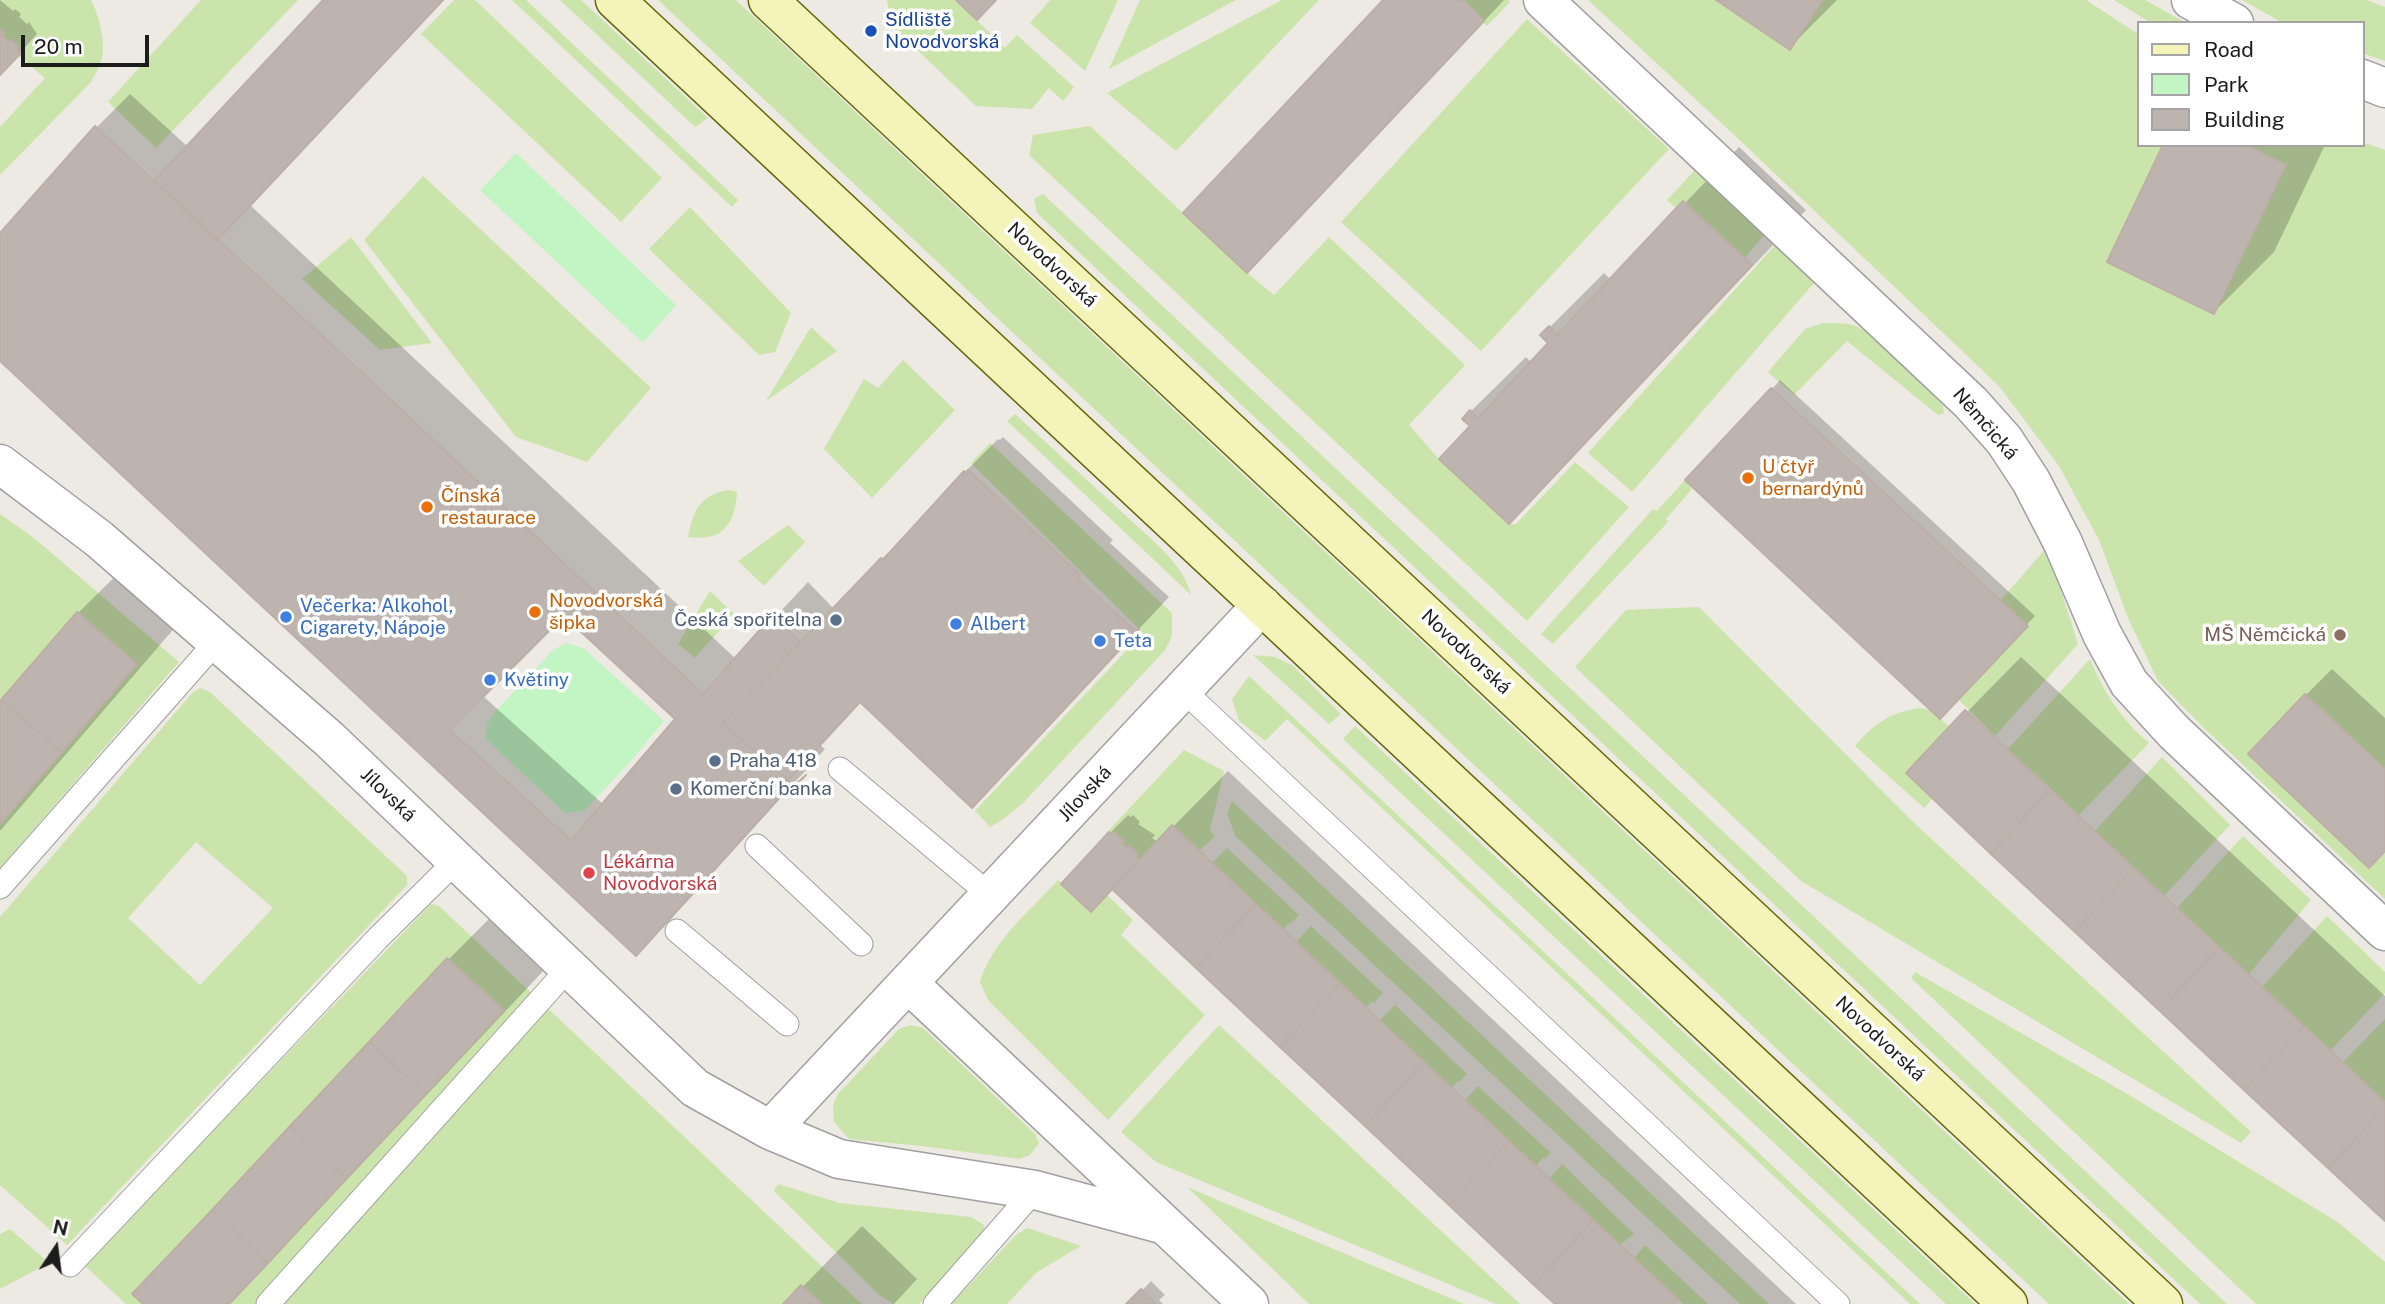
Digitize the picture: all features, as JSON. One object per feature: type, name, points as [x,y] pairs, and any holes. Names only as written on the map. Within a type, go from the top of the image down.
[{"type":"main road","points":[[615,0],[2008,1304]]},
{"type":"main road","name":"Novodvorská","points":[[768,0],[2163,1304]]},
{"type":"street","name":"Němčická","points":[[1544,0],[1971,403],[2004,440],[2032,481],[2063,543],[2102,634],[2129,684],[2174,732],[2385,931]]},
{"type":"street","points":[[2192,0],[2230,21]]},
{"type":"street","points":[[2364,80],[2385,88]]},
{"type":"street","name":"Jílovská","points":[[0,464],[99,539],[347,755],[695,1088],[770,1130],[839,1159],[1035,1190],[1165,1225]]},
{"type":"street","name":"Jílovská","points":[[770,1130],[1262,605]]},
{"type":"street","name":"Jílovská","points":[[908,983],[1249,1304]]},
{"type":"lane","points":[[0,887],[217,641]]},
{"type":"lane","points":[[1182,690],[1838,1304]]},
{"type":"lane","points":[[841,769],[990,895]]},
{"type":"lane","points":[[757,846],[861,944]]},
{"type":"lane","points":[[70,1265],[378,938],[456,861]]},
{"type":"lane","points":[[677,931],[787,1024]]},
{"type":"lane","points":[[268,1304],[568,969]]},
{"type":"lane","points":[[935,1304],[1035,1190]]},
{"type":"green space","points":[[0,0],[91,0],[100,24],[103,51],[91,82],[0,175],[0,127],[45,78],[21,58],[18,47],[11,39],[9,42],[2,36],[4,33],[0,29]]},
{"type":"green space","points":[[201,0],[298,0],[156,148],[108,102]]},
{"type":"green space","points":[[454,0],[475,0],[662,178],[621,222],[421,34]]},
{"type":"green space","points":[[512,0],[526,0],[738,200],[732,207]]},
{"type":"green space","points":[[560,0],[581,0],[708,118],[695,127]]},
{"type":"green space","points":[[658,0],[736,0],[2129,1304],[2049,1304]]},
{"type":"green space","points":[[887,0],[956,0],[1005,48],[1017,35],[1074,87],[1063,101],[1049,88],[1032,109],[976,106],[891,25]]},
{"type":"green space","points":[[1050,0],[1118,0],[1085,71],[1030,23]]},
{"type":"green space","points":[[1140,0],[1236,0],[1109,69]]},
{"type":"green space","points":[[1282,0],[1319,0],[1176,151],[1107,93]]},
{"type":"green space","points":[[1459,0],[1507,0],[1510,2],[1487,26]]},
{"type":"green space","points":[[1588,0],[1716,0],[1790,49],[1823,0],[2086,0],[2136,33],[2136,147],[2164,147],[2214,314],[2286,165],[2249,147],[2364,147],[2364,143],[2385,150],[2385,769],[2305,694],[2248,754],[2369,868],[2385,851],[2385,899],[2158,681],[2128,618],[2099,540],[2059,466],[1999,386]]},
{"type":"green space","points":[[2114,0],[2145,0],[2182,21],[2148,21]]},
{"type":"green space","points":[[2242,0],[2366,0],[2385,7],[2385,61],[2364,54],[2364,21],[2279,21]]},
{"type":"green space","points":[[1527,19],[1669,149],[1481,351],[1341,222]]},
{"type":"green space","points":[[1090,126],[1274,295],[1329,237],[1465,365],[1409,425],[1439,459],[1508,524],[1516,524],[1575,462],[1629,507],[1527,621],[1029,155],[1033,135]]},
{"type":"green space","points":[[516,153],[676,305],[643,343],[480,190]]},
{"type":"green space","points":[[1695,170],[1764,235],[1739,265],[1667,200]]},
{"type":"green space","points":[[423,176],[651,388],[587,462],[516,437],[364,240]]},
{"type":"green space","points":[[1043,194],[2227,1304],[2200,1304],[1037,213],[1034,199]]},
{"type":"green space","points":[[690,207],[791,313],[775,352],[759,355],[649,249]]},
{"type":"green space","points":[[351,237],[432,343],[380,350],[302,279]]},
{"type":"green space","points":[[1777,243],[1814,283],[1632,492],[1588,453]]},
{"type":"green space","points":[[1823,323],[1856,326],[1872,335],[1905,363],[1943,406],[1944,413],[1938,415],[1847,341],[1794,395],[1768,372],[1805,329]]},
{"type":"green space","points":[[811,327],[837,351],[766,401]]},
{"type":"green space","points":[[903,360],[955,410],[872,498],[824,449],[864,379],[878,388]]},
{"type":"green space","points":[[1015,414],[1160,547],[1183,575],[1191,595],[1007,421]]},
{"type":"green space","points":[[990,443],[1172,613],[1172,636],[1165,650],[1024,802],[990,827],[975,811],[1143,633],[971,463]]},
{"type":"green space","points":[[1685,480],[1692,489],[1666,519],[1668,522],[1553,644],[1541,634],[1653,509],[1657,511]]},
{"type":"green space","points":[[728,490],[737,492],[730,522],[725,528],[710,537],[688,537],[699,505],[710,496]]},
{"type":"green space","points":[[0,514],[34,538],[179,662],[0,868],[0,824],[137,664],[77,612],[0,701]]},
{"type":"green space","points":[[788,525],[805,542],[764,586],[738,561]]},
{"type":"green space","points":[[2047,547],[2078,644],[1995,736],[1959,700],[2027,626],[2000,601]]},
{"type":"green space","points":[[710,591],[734,614],[695,658],[678,644]]},
{"type":"green space","points":[[1699,607],[1914,823],[2251,1132],[2241,1143],[1801,881],[1575,667],[1626,610]]},
{"type":"green space","points":[[567,643],[583,648],[664,721],[584,811],[565,813],[486,739],[487,724],[493,714],[554,649]]},
{"type":"green space","points":[[1253,655],[1275,657],[1292,665],[1341,714],[1329,724]]},
{"type":"green space","points":[[2090,659],[2114,705],[2149,743],[2079,815],[2008,749]]},
{"type":"green space","points":[[1249,676],[1920,1304],[1910,1304],[1287,719],[1265,741],[1239,721],[1232,699]]},
{"type":"green space","points":[[200,688],[210,692],[407,876],[407,885],[67,1245],[0,1185],[0,917],[193,692]],"holes":[[[196,842],[273,908],[200,985],[128,918]]]},
{"type":"green space","points":[[1918,708],[1930,710],[1950,727],[1906,773],[1932,799],[1924,808],[1855,746],[1883,721],[1898,713]]},
{"type":"green space","points":[[1355,726],[1975,1304],[1946,1304],[1343,739]]},
{"type":"green space","points":[[1184,750],[1224,771],[1210,830],[1215,836],[1199,851],[1172,825],[1139,860],[1136,857],[1138,854],[1121,843],[1123,840],[1114,832],[1112,834],[1108,831]]},
{"type":"green space","points":[[2162,757],[2230,825],[2164,896],[2095,831]]},
{"type":"green space","points":[[1232,801],[1769,1304],[1740,1304],[1235,836],[1227,813]]},
{"type":"green space","points":[[2243,836],[2311,900],[2249,974],[2177,908]]},
{"type":"green space","points":[[1227,848],[1299,915],[1290,924],[1283,929],[1212,863]]},
{"type":"green space","points":[[1058,880],[1089,910],[1104,892],[1133,920],[1121,935],[1205,1015],[1108,1120],[988,1000],[980,982],[993,953],[1024,915]]},
{"type":"green space","points":[[431,904],[439,906],[862,1304],[822,1304],[801,1285],[783,1304],[229,1304],[504,1011],[447,958],[133,1294],[143,1304],[126,1304],[84,1265]]},
{"type":"green space","points":[[2327,916],[2385,972],[2385,993],[2331,1050],[2262,987]]},
{"type":"green space","points":[[1311,926],[1383,993],[1374,1003],[1372,1001],[1366,1008],[1296,942]]},
{"type":"green space","points":[[1915,972],[2129,1095],[2339,1223],[2385,1262],[2385,1304],[2256,1304],[1911,978]]},
{"type":"green space","points":[[1395,1005],[1467,1074],[1460,1082],[1452,1088],[1380,1020]]},
{"type":"green space","points":[[2385,1019],[2385,1102],[2343,1062]]},
{"type":"green space","points":[[910,1025],[923,1028],[1035,1134],[1039,1143],[1030,1155],[1019,1159],[849,1139],[834,1122],[833,1105],[838,1094],[899,1029]]},
{"type":"green space","points":[[1219,1025],[1520,1304],[1496,1304],[1156,1162],[1121,1132]]},
{"type":"green space","points":[[1478,1086],[1551,1153],[1545,1159],[1536,1166],[1465,1100]]},
{"type":"green space","points":[[1562,1164],[1634,1234],[1620,1245],[1549,1179]]},
{"type":"green space","points":[[778,1184],[840,1203],[971,1217],[984,1225],[984,1234],[919,1304],[893,1304],[878,1294],[774,1191]]},
{"type":"green space","points":[[1187,1187],[1464,1304],[1309,1304]]},
{"type":"green space","points":[[1027,1228],[1081,1246],[1037,1272],[1007,1304],[951,1304],[1017,1234]]},
{"type":"green space","points":[[10,1229],[49,1263],[0,1289],[0,1234]]},
{"type":"green space","points":[[1645,1245],[1708,1304],[1683,1304],[1634,1258]]},
{"type":"building","points":[[323,0],[443,0],[217,241],[154,181]]},
{"type":"building","points":[[956,0],[996,0],[977,20]]},
{"type":"building","points":[[1383,0],[1463,0],[1484,21],[1247,273],[1183,213]]},
{"type":"building","points":[[1716,0],[1823,0],[1790,50]]},
{"type":"building","points":[[0,29],[4,33],[2,36],[19,47],[17,49],[21,53],[0,75]]},
{"type":"building","points":[[95,126],[355,366],[703,694],[773,615],[800,642],[723,723],[792,784],[636,956],[0,361],[0,233]],"holes":[[[564,616],[675,719],[571,840],[450,730]]]},
{"type":"building","points":[[2162,147],[2249,147],[2286,165],[2214,314],[2107,262]]},
{"type":"building","points":[[1683,201],[1752,265],[1509,524],[1439,459],[1470,426],[1462,419],[1470,410],[1478,418],[1548,343],[1540,335],[1549,326],[1557,335]]},
{"type":"building","points":[[1771,388],[2028,626],[1940,719],[1685,480]]},
{"type":"building","points":[[968,470],[1081,575],[1078,578],[1135,631],[1139,629],[972,808],[860,702],[788,780],[794,786],[806,775],[794,787],[723,723],[881,558],[883,560],[964,471],[965,473]]},
{"type":"building","points":[[77,612],[137,664],[62,752],[1,700]]},
{"type":"building","points":[[2305,694],[2385,769],[2385,851],[2369,868],[2248,754]]},
{"type":"building","points":[[0,701],[62,752],[0,824]]},
{"type":"building","points":[[1965,710],[2050,789],[1991,854],[1906,773]]},
{"type":"building","points":[[2050,789],[2134,868],[2075,932],[1991,854]]},
{"type":"building","points":[[1172,825],[1256,904],[1196,968],[1112,889]]},
{"type":"building","points":[[1109,832],[1114,832],[1127,848],[1129,845],[1138,854],[1136,857],[1139,860],[1091,912],[1061,884]]},
{"type":"building","points":[[2134,868],[2219,947],[2160,1011],[2075,932]]},
{"type":"building","points":[[1256,904],[1340,983],[1280,1047],[1196,968]]},
{"type":"building","points":[[2219,947],[2304,1026],[2244,1090],[2160,1011]]},
{"type":"building","points":[[447,958],[504,1010],[426,1094],[369,1042]]},
{"type":"building","points":[[1340,983],[1424,1062],[1365,1126],[1280,1047]]},
{"type":"building","points":[[2304,1026],[2385,1102],[2385,1107],[2328,1168],[2244,1090]]},
{"type":"building","points":[[369,1042],[426,1094],[346,1179],[290,1126]]},
{"type":"building","points":[[1424,1062],[1509,1141],[1449,1205],[1365,1126]]},
{"type":"building","points":[[2385,1107],[2385,1221],[2328,1168]]},
{"type":"building","points":[[290,1126],[346,1179],[268,1263],[212,1210]]},
{"type":"building","points":[[1509,1141],[1593,1220],[1534,1285],[1449,1205]]},
{"type":"building","points":[[212,1210],[268,1263],[229,1304],[143,1304],[132,1294]]},
{"type":"building","points":[[1593,1220],[1678,1299],[1673,1304],[1555,1304],[1534,1285]]},
{"type":"building","points":[[801,1285],[822,1304],[783,1304]]},
{"type":"building","points":[[1141,1289],[1156,1304],[1126,1304]]},
{"type":"place","name":"Sídliště Novodvorská","points":[[871,31]]},
{"type":"place","name":"U čtyř bernardýnů","points":[[1748,478]]},
{"type":"place","name":"Čínská restaurace","points":[[427,507]]},
{"type":"place","name":"Novodvorská šipka","points":[[535,612]]},
{"type":"place","name":"Večerka: Alkohol, Cigarety, Nápoje","points":[[286,617]]},
{"type":"place","name":"Česká spořitelna","points":[[836,620]]},
{"type":"place","name":"Albert","points":[[956,624]]},
{"type":"place","name":"MŠ Němčická","points":[[2340,635]]},
{"type":"place","name":"Teta","points":[[1100,641]]},
{"type":"place","name":"Květiny","points":[[490,680]]},
{"type":"place","name":"Praha 418","points":[[715,761]]},
{"type":"place","name":"Komerční banka","points":[[676,789]]},
{"type":"place","name":"Lékárna Novodvorská","points":[[589,873]]}]
